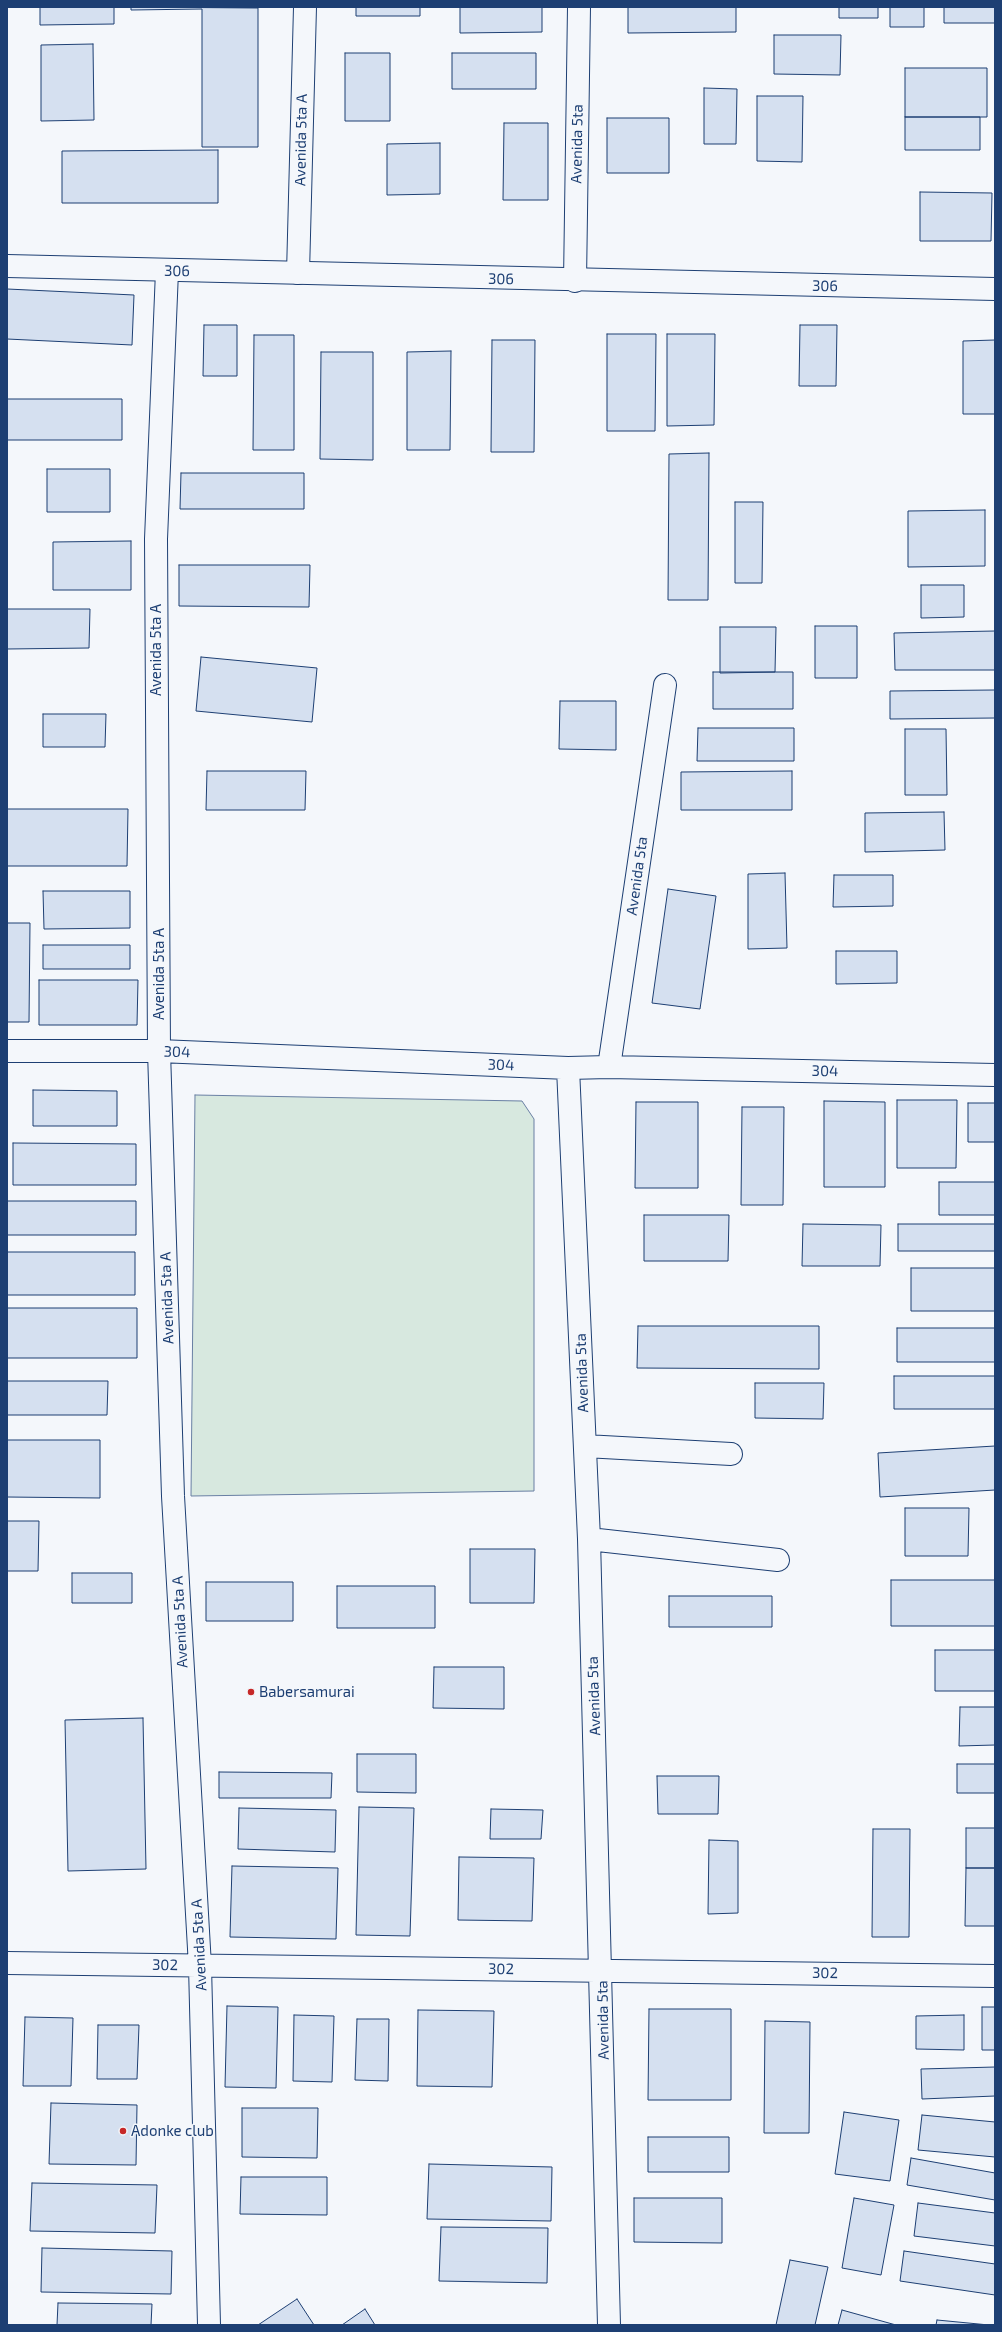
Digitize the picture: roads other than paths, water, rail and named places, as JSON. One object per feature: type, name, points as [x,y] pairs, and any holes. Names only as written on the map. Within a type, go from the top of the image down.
[{"type":"street","name":"Avenida 5ta A","points":[[298,273],[305,7]]},
{"type":"street","name":"Avenida 5ta","points":[[576,281],[579,7]]},
{"type":"street","name":"306","points":[[7,266],[576,281],[995,289]]},
{"type":"street","name":"Avenida 5ta A","points":[[167,271],[156,539],[159,1051],[173,1496],[200,1966],[209,2325]]},
{"type":"street","name":"Avenida 5ta","points":[[609,1067],[665,685]]},
{"type":"street","name":"304","points":[[7,1051],[159,1051],[568,1068],[609,1067],[995,1075]]},
{"type":"street","name":"Avenida 5ta","points":[[568,1068],[589,1539],[610,2325]]},
{"type":"street","points":[[585,1446],[731,1454]]},
{"type":"street","points":[[589,1539],[778,1560]]},
{"type":"street","name":"302","points":[[7,1963],[995,1976]]},
{"type":"place","name":"Babersamurai","points":[[251,1692]]},
{"type":"place","name":"Adonke club","points":[[123,2131]]}]
